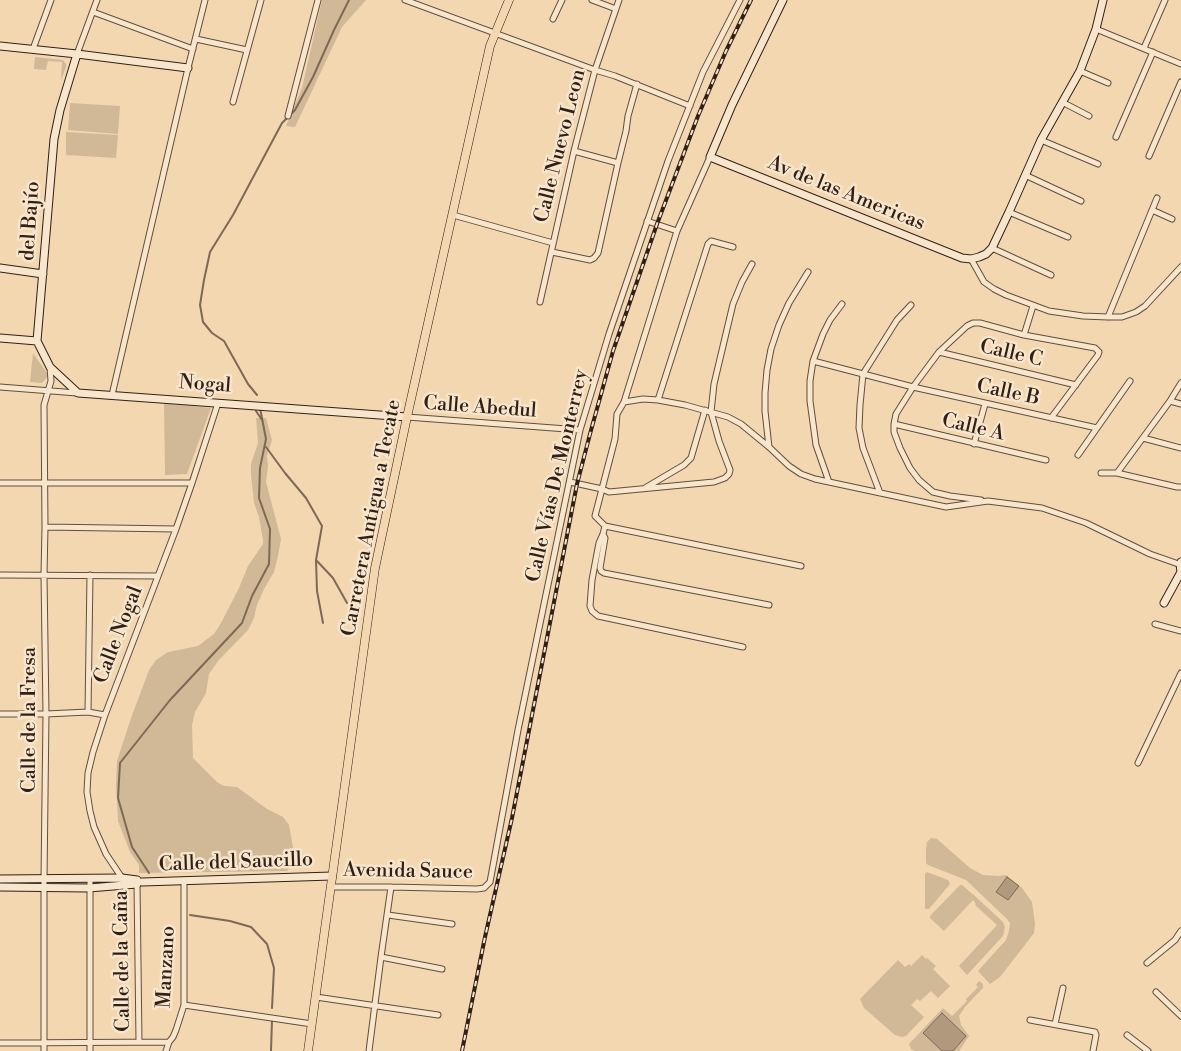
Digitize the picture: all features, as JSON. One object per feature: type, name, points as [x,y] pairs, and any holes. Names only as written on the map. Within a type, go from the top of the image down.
[{"type":"main road","name":"Carretera Antigua a Tecate","points":[[308,1051],[372,584],[407,417],[490,46],[509,0]]},
{"type":"street","points":[[33,49],[51,0]]},
{"type":"street","points":[[77,54],[97,0]]},
{"type":"street","points":[[112,395],[205,0]]},
{"type":"street","points":[[233,102],[261,0]]},
{"type":"street","points":[[288,116],[318,0]]},
{"type":"street","points":[[405,0],[637,84],[690,106]]},
{"type":"street","points":[[553,20],[562,0]]},
{"type":"street","points":[[592,0],[616,9]]},
{"type":"street","name":"Calle Nuevo Leon","points":[[540,302],[552,252],[552,243],[595,70],[620,0]]},
{"type":"street","name":"Calle Vías De Monterrey","points":[[484,888],[490,882],[518,730],[580,430],[609,334],[668,161],[703,72],[740,0]]},
{"type":"street","points":[[783,0],[732,105],[676,231],[624,402],[617,414],[615,439],[595,516],[604,526],[801,566]]},
{"type":"street","points":[[1103,0],[1096,28],[1080,71],[1040,140],[992,248],[986,254],[970,259],[984,282],[1006,295],[1049,311],[1083,316],[1108,317],[1122,317],[1136,312],[1145,306],[1181,267]]},
{"type":"street","points":[[1144,48],[1165,0]]},
{"type":"street","points":[[93,12],[193,49]]},
{"type":"street","points":[[1096,28],[1181,64]]},
{"type":"street","points":[[196,39],[247,50]]},
{"type":"street","points":[[0,46],[188,68]]},
{"type":"street","points":[[1116,137],[1153,52]]},
{"type":"street","name":"del Bajío","points":[[37,341],[54,139],[60,110],[77,54]]},
{"type":"street","points":[[1080,71],[1108,83]]},
{"type":"street","points":[[1149,156],[1181,82]]},
{"type":"street","points":[[552,252],[590,260],[598,253],[628,116],[637,84]]},
{"type":"street","points":[[1062,102],[1089,116]]},
{"type":"street","points":[[1040,140],[1098,164]]},
{"type":"street","points":[[574,151],[618,164]]},
{"type":"street","name":"Av de las Americas","points":[[710,157],[962,258],[970,259]]},
{"type":"street","points":[[1025,175],[1082,201]]},
{"type":"street","points":[[1108,317],[1157,198]]},
{"type":"street","points":[[1152,210],[1172,219]]},
{"type":"street","points":[[1009,212],[1068,237]]},
{"type":"street","points":[[453,215],[552,243]]},
{"type":"street","points":[[648,221],[676,231]]},
{"type":"street","points":[[658,400],[708,244],[710,241],[733,247]]},
{"type":"street","points":[[992,248],[1052,276]]},
{"type":"street","points":[[643,490],[684,465],[691,458],[708,411],[733,304],[752,264]]},
{"type":"street","points":[[0,268],[43,274]]},
{"type":"street","points":[[769,447],[765,411],[766,370],[779,325],[789,303],[808,272]]},
{"type":"street","points":[[829,482],[816,445],[810,401],[810,382],[813,361],[823,334],[830,320],[842,304]]},
{"type":"street","points":[[880,493],[863,448],[859,428],[863,374],[897,320],[911,305]]},
{"type":"street","points":[[1024,335],[1033,306]]},
{"type":"street","points":[[1052,418],[1098,356],[1099,352],[1096,348],[1024,335],[980,323],[973,323],[967,326],[940,352],[913,387],[896,414],[894,432],[910,468],[932,492],[1042,508],[1086,523],[1181,567],[1164,604]]},
{"type":"street","points":[[0,338],[37,341],[50,367],[78,393]]},
{"type":"street","name":"Calle C","points":[[940,352],[1076,385]]},
{"type":"street","name":"Calle B","points":[[813,361],[913,387],[1097,428]]},
{"type":"street","points":[[48,390],[51,381],[50,367]]},
{"type":"street","points":[[1078,454],[1130,381]]},
{"type":"street","points":[[1117,473],[1181,383]]},
{"type":"street","name":"Nogal","points":[[0,386],[407,417]]},
{"type":"street","name":"Calle de la Fresa","points":[[44,1051],[46,714],[44,404],[48,390]]},
{"type":"street","points":[[624,402],[642,399],[658,400],[685,405],[728,417],[741,424],[789,466],[801,474],[815,479],[946,507],[988,501]]},
{"type":"street","points":[[1170,401],[1181,404]]},
{"type":"street","name":"Calle Nogal","points":[[122,878],[106,854],[94,828],[90,811],[88,773],[105,715],[176,529],[218,403]]},
{"type":"street","points":[[974,444],[986,404]]},
{"type":"street","points":[[570,482],[609,492],[714,482],[725,478],[730,470],[708,411]]},
{"type":"street","name":"Calle Abedul","points":[[407,417],[580,430]]},
{"type":"street","name":"Calle A","points":[[894,424],[1046,460]]},
{"type":"street","points":[[1143,438],[1181,448]]},
{"type":"street","points":[[1101,473],[1117,473],[1181,487]]},
{"type":"street","points":[[0,483],[192,483]]},
{"type":"street","points":[[604,526],[592,580],[590,606],[592,611],[598,616],[743,646]]},
{"type":"street","points":[[45,527],[176,529]]},
{"type":"street","points":[[603,534],[605,538],[600,568],[604,573],[768,605]]},
{"type":"street","points":[[0,575],[158,576]]},
{"type":"street","points":[[88,712],[90,576]]},
{"type":"street","points":[[1155,624],[1181,631]]},
{"type":"street","points":[[1138,763],[1181,673]]},
{"type":"street","points":[[0,714],[88,712],[105,715]]},
{"type":"street","name":"Calle del Saucillo","points":[[0,878],[90,888],[139,882],[332,876]]},
{"type":"street","name":"Calle del Saucillo","points":[[0,887],[90,879],[122,878],[139,882]]},
{"type":"street","points":[[90,879],[90,1051]]},
{"type":"street","name":"Manzano","points":[[166,1051],[176,1030],[184,1005],[184,881]]},
{"type":"street","name":"Calle de la Caña","points":[[139,882],[139,1042]]},
{"type":"street","name":"Avenida Sauce","points":[[331,886],[484,888]]},
{"type":"street","points":[[369,1051],[391,886]]},
{"type":"street","points":[[388,915],[452,924]]},
{"type":"street","points":[[1147,963],[1175,940],[1181,931]]},
{"type":"street","points":[[381,957],[442,969]]},
{"type":"street","points":[[1055,1024],[1063,988]]},
{"type":"street","points":[[1156,992],[1181,1016]]},
{"type":"street","points":[[316,997],[438,1015]]},
{"type":"street","points":[[184,1005],[312,1024]]},
{"type":"street","points":[[1030,1020],[1096,1032],[1093,1051]]},
{"type":"street","points":[[1127,1035],[1148,1051]]},
{"type":"street","points":[[0,1043],[169,1042]]},
{"type":"shaded area","points":[[322,0],[366,0],[342,27],[295,127],[286,126],[302,88]]},
{"type":"shaded area","points":[[35,57],[63,60],[66,67],[61,80],[62,62],[48,61],[46,70],[34,69]]},
{"type":"shaded area","points":[[70,103],[120,106],[118,134],[68,130]]},
{"type":"shaded area","points":[[66,132],[118,135],[116,158],[66,155]]},
{"type":"shaded area","points":[[33,353],[48,376],[41,383],[30,382]]},
{"type":"shaded area","points":[[164,403],[211,408],[187,474],[165,475]]},
{"type":"shaded area","points":[[256,418],[266,418],[272,440],[267,456],[266,482],[281,539],[278,556],[274,572],[264,589],[248,630],[218,661],[209,674],[206,693],[195,712],[192,725],[193,758],[217,782],[224,786],[237,787],[267,809],[283,817],[289,825],[295,859],[287,871],[139,873],[139,865],[130,852],[118,821],[117,761],[149,670],[156,660],[168,652],[198,646],[214,634],[239,588],[248,566],[263,544],[259,517],[254,503],[251,475],[251,464],[258,443]]},
{"type":"shaded area","points":[[931,838],[937,839],[970,868],[983,875],[1006,875],[1022,888],[1032,902],[1035,924],[1034,933],[1000,977],[990,984],[978,971],[1006,940],[1010,923],[966,880],[926,863],[927,842]]},
{"type":"shaded area","points":[[927,872],[948,880],[950,884],[929,909],[925,909],[925,874]]},
{"type":"shaded area","points":[[1007,877],[1019,886],[1008,900],[996,892]]},
{"type":"shaded area","points":[[960,885],[1003,922],[1005,927],[1003,936],[967,975],[959,966],[997,925],[975,905],[973,900],[944,931],[930,918]]},
{"type":"shaded area","points":[[922,955],[936,966],[933,969],[950,986],[938,998],[931,991],[920,1001],[917,999],[911,1005],[924,1017],[906,1036],[895,1035],[864,1008],[860,999],[898,960],[905,967],[909,964],[911,966]]},
{"type":"shaded area","points":[[979,981],[983,984],[983,988],[959,1016],[961,1025],[969,1036],[959,1051],[914,1051],[911,1049],[909,1044],[943,1008],[952,1016],[978,987],[976,985]]},
{"type":"shaded area","points":[[942,1013],[966,1036],[953,1051],[942,1051],[923,1033]]},
{"type":"waterway","points":[[257,395],[248,384],[224,341],[212,333],[203,322],[200,305],[210,252],[233,215],[282,123],[295,110],[313,77],[349,0]]},
{"type":"waterway","points":[[149,873],[132,847],[118,798],[120,763],[170,700],[242,623],[252,596],[269,564],[270,529],[259,498],[260,468],[266,439],[260,408]]},
{"type":"waterway","points":[[256,411],[262,420]]},
{"type":"waterway","points":[[266,447],[306,498],[322,526],[316,560],[317,591],[323,623]]},
{"type":"waterway","points":[[317,561],[333,578],[347,603]]},
{"type":"waterway","points":[[190,915],[230,921],[251,927],[267,944],[274,968],[272,1008]]},
{"type":"waterway","points":[[271,1051],[272,1020]]},
{"type":"railway","points":[[462,1051],[512,818],[577,484],[590,434],[613,351],[657,224],[698,116],[726,51],[751,0]]}]
